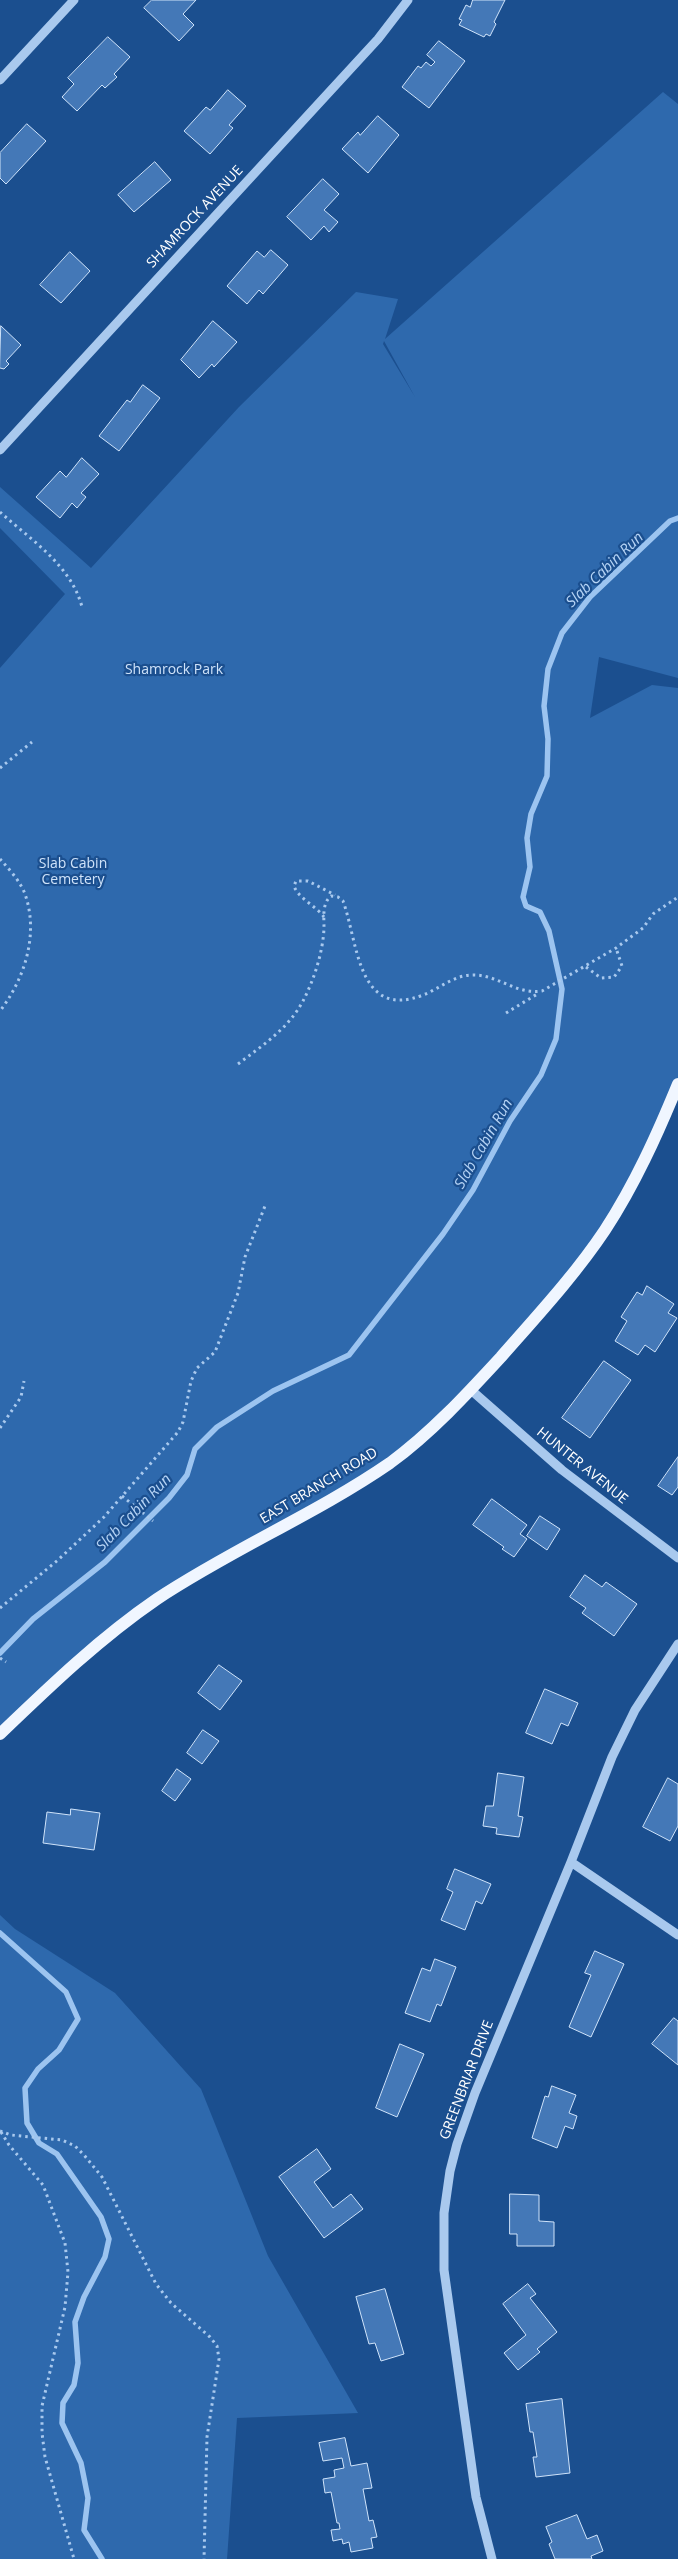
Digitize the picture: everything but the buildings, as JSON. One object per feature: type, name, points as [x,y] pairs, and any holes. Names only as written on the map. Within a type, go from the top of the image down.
[{"type":"main road","name":"EAST BRANCH ROAD","points":[[0,1734],[90,1650],[157,1599],[351,1488],[392,1461],[429,1431],[471,1390],[549,1302],[604,1232],[639,1172],[678,1084]]},
{"type":"street","points":[[0,80],[74,0]]},
{"type":"street","name":"SHAMROCK AVENUE","points":[[0,450],[378,38],[408,0]]},
{"type":"street","name":"HUNTER AVENUE","points":[[471,1390],[562,1470],[678,1558]]},
{"type":"street","name":"GREENBRIAR DRIVE","points":[[492,2559],[476,2497],[456,2366],[444,2270],[444,2213],[457,2144],[475,2092],[571,1862],[612,1756],[635,1710],[678,1644]]},
{"type":"street","points":[[571,1862],[678,1935]]},
{"type":"path","points":[[0,512],[61,567],[78,592],[82,607]]},
{"type":"path","points":[[0,768],[32,742]]},
{"type":"path","points":[[0,859],[24,892],[29,912],[30,934],[29,954],[21,977],[0,1011]]},
{"type":"path","points":[[324,917],[318,909],[296,891],[294,886],[296,882],[301,880],[308,881],[344,901],[360,968],[365,979],[384,996],[398,1000],[409,1000],[461,976],[472,975],[485,976],[530,993],[542,991]]},
{"type":"path","points":[[238,1064],[291,1022],[304,1000],[323,940],[327,899],[331,896],[338,897]]},
{"type":"path","points":[[506,1013],[616,948],[643,928],[653,914],[678,896]]},
{"type":"path","points":[[586,967],[600,978],[614,977],[622,966],[616,948]]},
{"type":"path","points":[[0,1608],[58,1560],[122,1496],[178,1432],[183,1422],[191,1381],[198,1368],[208,1361],[219,1342],[238,1294],[245,1257],[265,1206]]},
{"type":"path","points":[[0,1428],[21,1397],[24,1381]]},
{"type":"path","points":[[122,1496],[153,1521]]},
{"type":"path","points":[[0,1658],[6,1662]]},
{"type":"path","points":[[0,2131],[24,2136],[47,2137],[75,2146],[102,2177],[156,2284],[172,2304],[210,2336],[217,2346],[219,2359],[207,2437],[204,2559]]},
{"type":"path","points":[[0,2131],[43,2185],[65,2243],[68,2272],[65,2307],[42,2406],[42,2432],[45,2457],[74,2559]]},
{"type":"green space","points":[[663,92],[678,104],[678,678],[599,657],[590,718],[652,685],[678,688],[678,1084],[639,1172],[549,1302],[392,1461],[157,1599],[0,1734],[0,668],[65,594],[0,528],[0,487],[91,568],[239,407],[356,292],[398,299],[385,339]],"holes":[[[384,341],[415,397],[383,344]]]},
{"type":"green space","points":[[0,1915],[15,1929],[115,1993],[201,2089],[268,2256],[358,2413],[237,2418],[227,2559],[0,2559]]},
{"type":"waterway","name":"Slab Cabin Run","points":[[0,1653],[33,1619],[105,1562],[169,1498],[187,1475],[195,1449],[217,1427],[273,1391],[349,1355],[443,1234],[473,1190],[510,1121],[541,1075],[556,1039],[562,989],[549,931],[540,912],[526,906],[523,897],[530,867],[527,838],[531,814],[547,776],[548,739],[544,706],[548,669],[562,633],[590,597],[670,521],[678,518]]},
{"type":"waterway","name":"Slab Cabin Run","points":[[0,1933],[66,1992],[78,2019],[59,2050],[38,2069],[25,2088],[27,2123],[39,2143],[57,2154],[101,2217],[109,2239],[105,2257],[84,2297],[75,2322],[78,2363],[74,2385],[63,2403],[62,2423],[81,2463],[88,2498],[84,2530],[102,2559]]},
{"type":"park label","name":"Shamrock Park","points":[[174,670]]},
{"type":"park label","name":"Slab Cabin Cemetery","points":[[73,872]]}]
